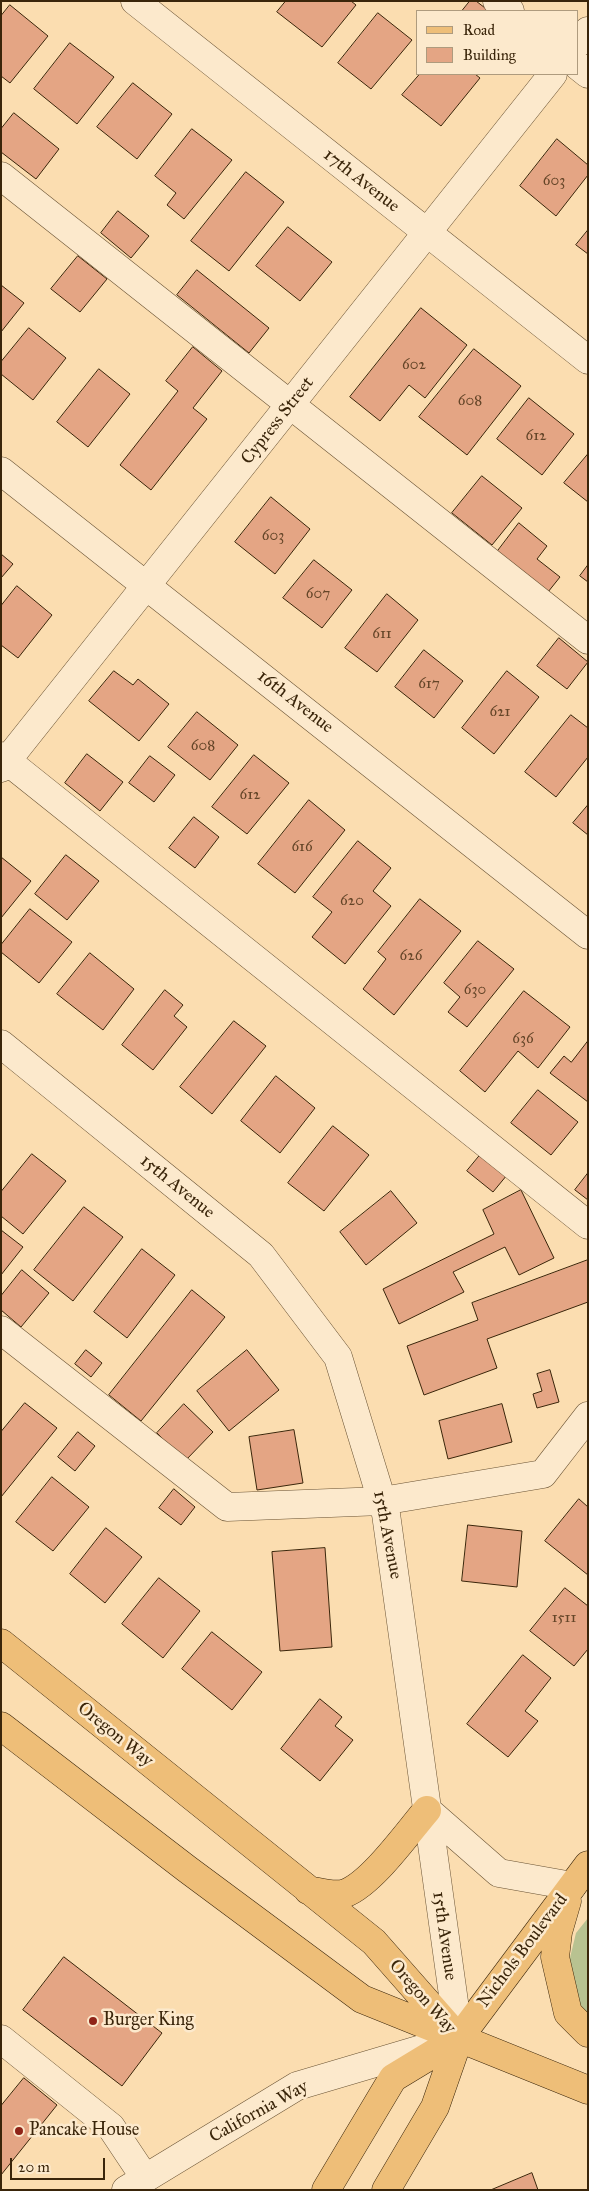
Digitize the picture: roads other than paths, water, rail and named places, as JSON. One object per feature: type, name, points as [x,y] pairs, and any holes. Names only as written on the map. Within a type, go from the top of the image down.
[{"type":"main road","name":"Oregon Way","points":[[1,1643],[374,1942],[458,2038]]},
{"type":"main road","name":"Oregon Way","points":[[1,1726],[187,1869],[362,1999],[458,2038]]},
{"type":"main road","points":[[308,1890],[329,1894],[346,1893],[368,1878],[427,1810]]},
{"type":"main road","name":"Nichols Boulevard","points":[[458,2038],[588,1865]]},
{"type":"main road","points":[[572,1886],[558,1932],[555,1957],[568,2013],[588,2033]]},
{"type":"main road","points":[[458,2038],[588,2090]]},
{"type":"main road","points":[[326,2190],[393,2078],[458,2038]]},
{"type":"main road","points":[[386,2190],[435,2107],[458,2038]]},
{"type":"street","name":"17th Avenue","points":[[135,1],[588,360]]},
{"type":"street","points":[[497,1],[509,10]]},
{"type":"street","points":[[579,42],[588,31]]},
{"type":"street","name":"Cypress Street","points":[[3,762],[148,586],[552,75]]},
{"type":"street","points":[[1,176],[588,640]]},
{"type":"street","name":"16th Avenue","points":[[1,471],[588,935]]},
{"type":"street","points":[[3,762],[588,1226]]},
{"type":"street","name":"15th Avenue","points":[[1,1044],[261,1255],[338,1357],[386,1514],[458,2038]]},
{"type":"street","points":[[1,1330],[227,1507],[382,1501],[543,1474],[588,1416]]},
{"type":"street","points":[[427,1810],[499,1873],[572,1886]]},
{"type":"street","name":"California Way","points":[[135,2184],[297,2086],[458,2038]]},
{"type":"street","points":[[1,2039],[111,2127],[135,2184]]},
{"type":"place","name":"Burger King","points":[[93,2021]]},
{"type":"place","name":"Pancake House","points":[[19,2131]]}]
